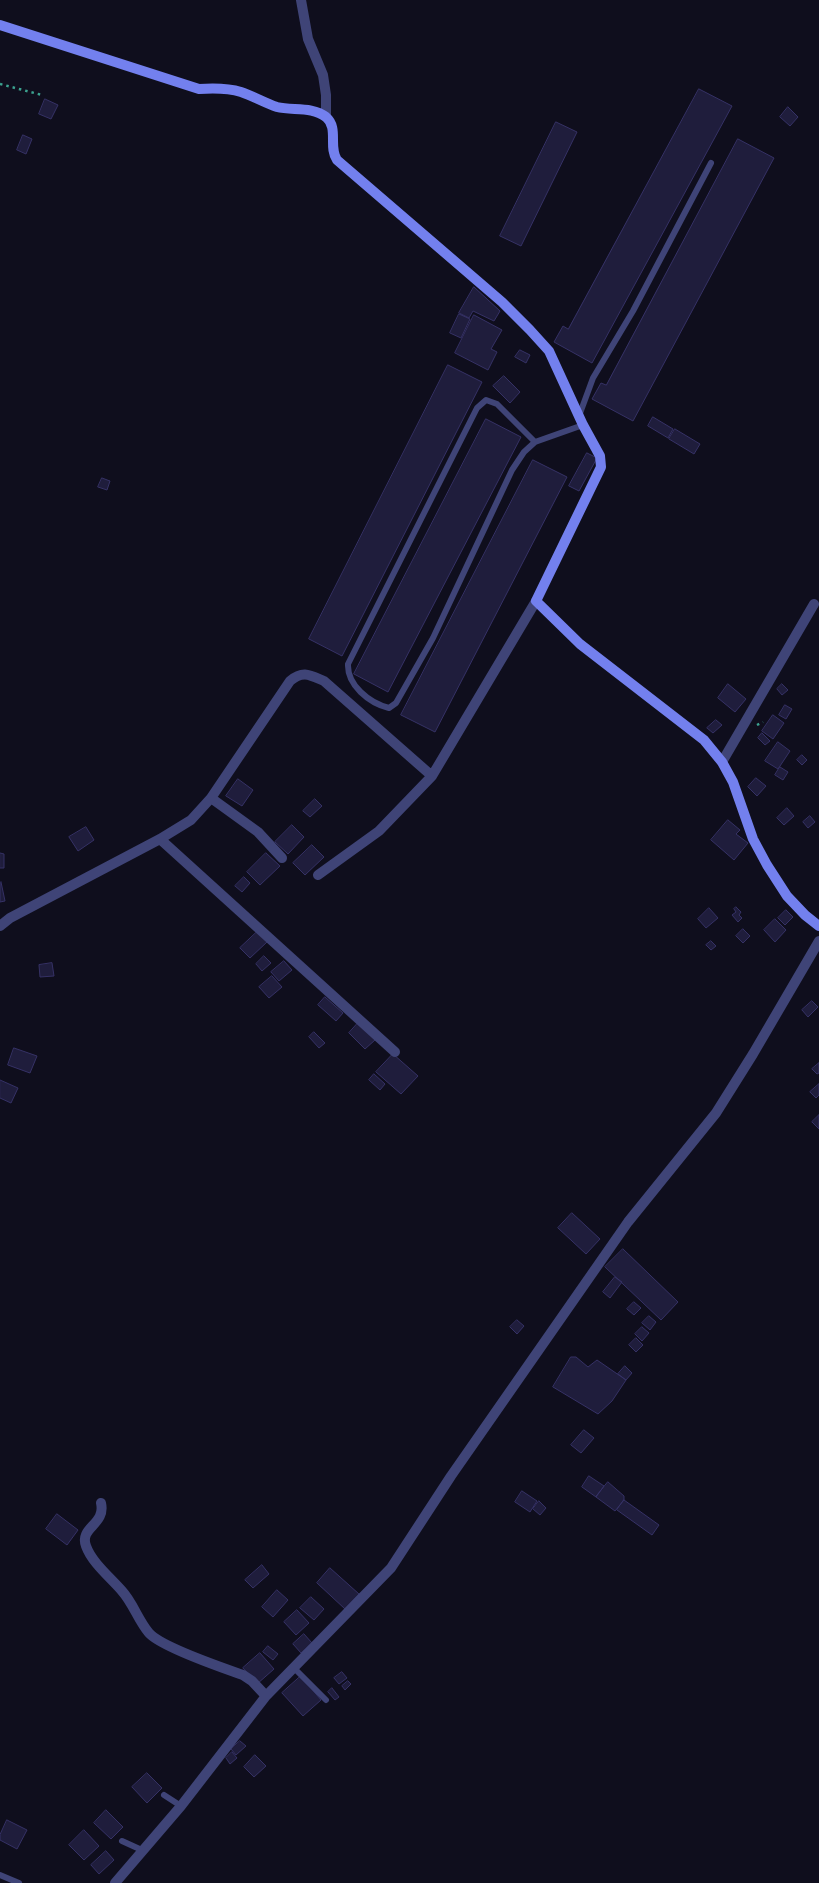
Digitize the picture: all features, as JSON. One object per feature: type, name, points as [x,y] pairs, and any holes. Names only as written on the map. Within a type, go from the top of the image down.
[{"type":"street","points":[[301,0],[308,39],[323,75],[326,95],[326,117],[332,127],[333,155],[502,302],[530,330],[548,352],[600,456],[600,467],[536,601],[432,776],[379,831],[318,874]]},
{"type":"street","points":[[0,25],[199,89],[217,88],[239,91],[278,107],[313,111],[326,117]]},
{"type":"street","points":[[536,601],[580,644],[704,740],[722,762],[733,782],[753,838],[767,865],[787,896],[805,915],[819,926]]},
{"type":"street","points":[[722,762],[814,604]]},
{"type":"street","points":[[0,926],[10,918],[160,839],[191,820],[211,798],[290,682],[299,676],[307,674],[324,681],[432,776]]},
{"type":"street","points":[[211,798],[258,832],[282,858]]},
{"type":"street","points":[[160,839],[395,1052]]},
{"type":"street","points":[[115,1883],[181,1806],[266,1696],[391,1568],[451,1476],[628,1222],[716,1113],[819,941]]},
{"type":"street","points":[[101,1503],[103,1511],[100,1518],[87,1530],[85,1544],[92,1556],[127,1596],[150,1634],[178,1650],[243,1675],[252,1681],[266,1696]]},
{"type":"lane","points":[[534,442],[496,404],[486,400],[477,408],[348,664],[347,673],[354,687],[380,706],[389,708],[396,703],[432,638],[512,470],[524,452],[534,442],[581,421],[593,378],[633,311],[711,163]]},
{"type":"lane","points":[[294,1668],[326,1700]]},
{"type":"lane","points":[[164,1795],[181,1806]]},
{"type":"lane","points":[[122,1841],[144,1851]]},
{"type":"lane","points":[[0,1875],[19,1883]]},
{"type":"path","points":[[0,84],[42,95]]},
{"type":"building","points":[[699,89],[732,106],[592,363],[554,342],[563,326],[568,329]]},
{"type":"building","points":[[45,99],[58,105],[51,119],[39,114]]},
{"type":"building","points":[[788,107],[798,117],[790,126],[780,117]]},
{"type":"building","points":[[556,122],[577,132],[521,246],[500,236]]},
{"type":"building","points":[[23,135],[32,139],[26,154],[17,150]]},
{"type":"building","points":[[738,139],[774,158],[633,421],[592,399],[601,383],[606,385]]},
{"type":"building","points":[[474,287],[500,311],[494,321],[473,311],[469,318],[459,313]]},
{"type":"building","points":[[459,314],[470,319],[461,338],[450,333]]},
{"type":"building","points":[[474,315],[502,330],[491,349],[497,352],[488,370],[455,353]]},
{"type":"building","points":[[520,350],[530,355],[526,363],[515,357]]},
{"type":"building","points":[[448,365],[482,382],[342,656],[309,639]]},
{"type":"building","points":[[504,376],[520,392],[510,403],[493,386]]},
{"type":"building","points":[[653,417],[673,429],[668,438],[648,426]]},
{"type":"building","points":[[486,419],[521,437],[388,692],[354,674]]},
{"type":"building","points":[[675,429],[700,444],[694,454],[669,439]]},
{"type":"building","points":[[587,453],[597,458],[579,491],[569,486]]},
{"type":"building","points":[[533,460],[567,477],[435,732],[401,715]]},
{"type":"building","points":[[102,478],[110,481],[107,490],[98,487]]},
{"type":"building","points":[[728,684],[746,699],[735,712],[718,698]]},
{"type":"building","points":[[782,684],[788,690],[782,695],[777,689]]},
{"type":"building","points":[[785,705],[792,709],[786,719],[779,715]]},
{"type":"building","points":[[773,715],[784,723],[773,739],[762,731]]},
{"type":"building","points":[[716,720],[722,725],[713,733],[707,728]]},
{"type":"building","points":[[762,733],[770,741],[765,745],[758,738]]},
{"type":"building","points":[[778,742],[790,751],[778,769],[765,761]]},
{"type":"building","points":[[802,755],[807,760],[802,765],[797,760]]},
{"type":"building","points":[[780,767],[788,772],[783,780],[775,775]]},
{"type":"building","points":[[756,778],[766,786],[757,796],[748,787]]},
{"type":"building","points":[[238,779],[253,790],[242,806],[226,796]]},
{"type":"building","points":[[315,799],[322,806],[310,817],[303,811]]},
{"type":"building","points":[[787,808],[794,816],[784,825],[777,818]]},
{"type":"building","points":[[810,816],[815,822],[808,828],[803,822]]},
{"type":"building","points":[[728,820],[740,830],[736,834],[748,843],[734,860],[711,840]]},
{"type":"building","points":[[292,825],[304,837],[288,854],[275,842]]},
{"type":"building","points":[[86,827],[94,840],[78,851],[69,837]]},
{"type":"building","points":[[312,845],[324,857],[305,875],[293,863]]},
{"type":"building","points":[[0,853],[4,854],[4,868],[0,868]]},
{"type":"building","points":[[266,853],[280,866],[260,885],[247,872]]},
{"type":"building","points":[[244,877],[250,883],[242,892],[235,886]]},
{"type":"building","points":[[0,883],[5,901],[0,902]]},
{"type":"building","points":[[736,907],[741,912],[739,915],[742,918],[738,922],[732,915],[736,912],[734,909]]},
{"type":"building","points":[[709,908],[718,918],[706,928],[698,919]]},
{"type":"building","points":[[786,910],[793,917],[785,925],[778,918]]},
{"type":"building","points":[[775,919],[786,930],[775,942],[764,930]]},
{"type":"building","points":[[743,929],[750,936],[743,943],[736,936]]},
{"type":"building","points":[[257,932],[267,942],[250,958],[240,948]]},
{"type":"building","points":[[711,941],[716,946],[711,950],[706,945]]},
{"type":"building","points":[[264,956],[271,963],[262,971],[256,964]]},
{"type":"building","points":[[284,961],[292,970],[279,981],[271,972]]},
{"type":"building","points":[[52,963],[54,976],[40,977],[39,965]]},
{"type":"building","points":[[272,976],[282,987],[269,998],[259,987]]},
{"type":"building","points":[[325,997],[343,1013],[336,1021],[318,1005]]},
{"type":"building","points":[[812,1001],[818,1007],[808,1017],[802,1010]]},
{"type":"building","points":[[358,1023],[375,1040],[365,1049],[349,1033]]},
{"type":"building","points":[[314,1032],[325,1043],[319,1048],[309,1037]]},
{"type":"building","points":[[14,1048],[37,1056],[30,1073],[8,1065]]},
{"type":"building","points":[[393,1054],[418,1076],[401,1094],[376,1072]]},
{"type":"building","points":[[819,1063],[819,1073],[817,1074],[812,1069]]},
{"type":"building","points":[[374,1074],[385,1084],[380,1090],[369,1080]]},
{"type":"building","points":[[0,1080],[18,1088],[11,1103],[0,1098]]},
{"type":"building","points":[[819,1084],[819,1095],[816,1098],[810,1092]]},
{"type":"building","points":[[819,1115],[819,1129],[812,1122]]},
{"type":"building","points":[[572,1213],[600,1239],[586,1254],[558,1228]]},
{"type":"building","points":[[623,1249],[678,1302],[661,1320],[605,1267]]},
{"type":"building","points":[[615,1277],[622,1282],[610,1298],[603,1292]]},
{"type":"building","points":[[634,1302],[641,1308],[634,1315],[627,1309]]},
{"type":"building","points":[[649,1316],[656,1322],[650,1330],[642,1323]]},
{"type":"building","points":[[517,1320],[524,1326],[517,1334],[510,1327]]},
{"type":"building","points":[[642,1327],[649,1333],[642,1341],[635,1334]]},
{"type":"building","points":[[636,1338],[643,1345],[636,1352],[629,1345]]},
{"type":"building","points":[[571,1357],[576,1357],[588,1367],[597,1360],[626,1380],[612,1401],[598,1414],[553,1387]]},
{"type":"building","points":[[625,1366],[632,1373],[626,1380],[618,1374]]},
{"type":"building","points":[[584,1430],[594,1438],[581,1453],[571,1445]]},
{"type":"building","points":[[589,1476],[604,1486],[596,1497],[582,1487]]},
{"type":"building","points":[[608,1482],[624,1496],[624,1500],[615,1511],[596,1497]]},
{"type":"building","points":[[522,1491],[537,1501],[530,1512],[515,1502]]},
{"type":"building","points":[[624,1500],[659,1525],[652,1535],[617,1510]]},
{"type":"building","points":[[539,1501],[546,1508],[540,1515],[533,1509]]},
{"type":"building","points":[[57,1514],[78,1530],[67,1545],[46,1529]]},
{"type":"building","points":[[262,1565],[269,1574],[253,1588],[245,1580]]},
{"type":"building","points":[[330,1568],[359,1594],[345,1609],[317,1583]]},
{"type":"building","points":[[277,1590],[288,1600],[273,1617],[262,1607]]},
{"type":"building","points":[[311,1597],[324,1609],[314,1620],[300,1608]]},
{"type":"building","points":[[297,1610],[309,1623],[296,1635],[284,1622]]},
{"type":"building","points":[[304,1634],[312,1643],[301,1653],[293,1644]]},
{"type":"building","points":[[268,1646],[278,1654],[273,1660],[263,1652]]},
{"type":"building","points":[[260,1653],[274,1669],[257,1684],[243,1668]]},
{"type":"building","points":[[342,1672],[347,1678],[339,1684],[334,1678]]},
{"type":"building","points":[[301,1676],[321,1700],[303,1716],[282,1693]]},
{"type":"building","points":[[348,1681],[351,1684],[345,1690],[342,1686]]},
{"type":"building","points":[[332,1688],[339,1697],[335,1700],[328,1692]]},
{"type":"building","points":[[240,1741],[246,1746],[236,1755],[231,1749]]},
{"type":"building","points":[[232,1752],[237,1758],[230,1764],[226,1758]]},
{"type":"building","points":[[255,1755],[266,1766],[254,1777],[244,1767]]},
{"type":"building","points":[[147,1773],[162,1788],[147,1803],[132,1787]]},
{"type":"building","points":[[106,1810],[123,1827],[111,1839],[94,1823]]},
{"type":"building","points":[[7,1820],[27,1830],[17,1849],[0,1840],[0,1835]]},
{"type":"building","points":[[84,1830],[99,1846],[84,1860],[69,1845]]},
{"type":"building","points":[[106,1851],[114,1860],[99,1874],[91,1865]]}]
